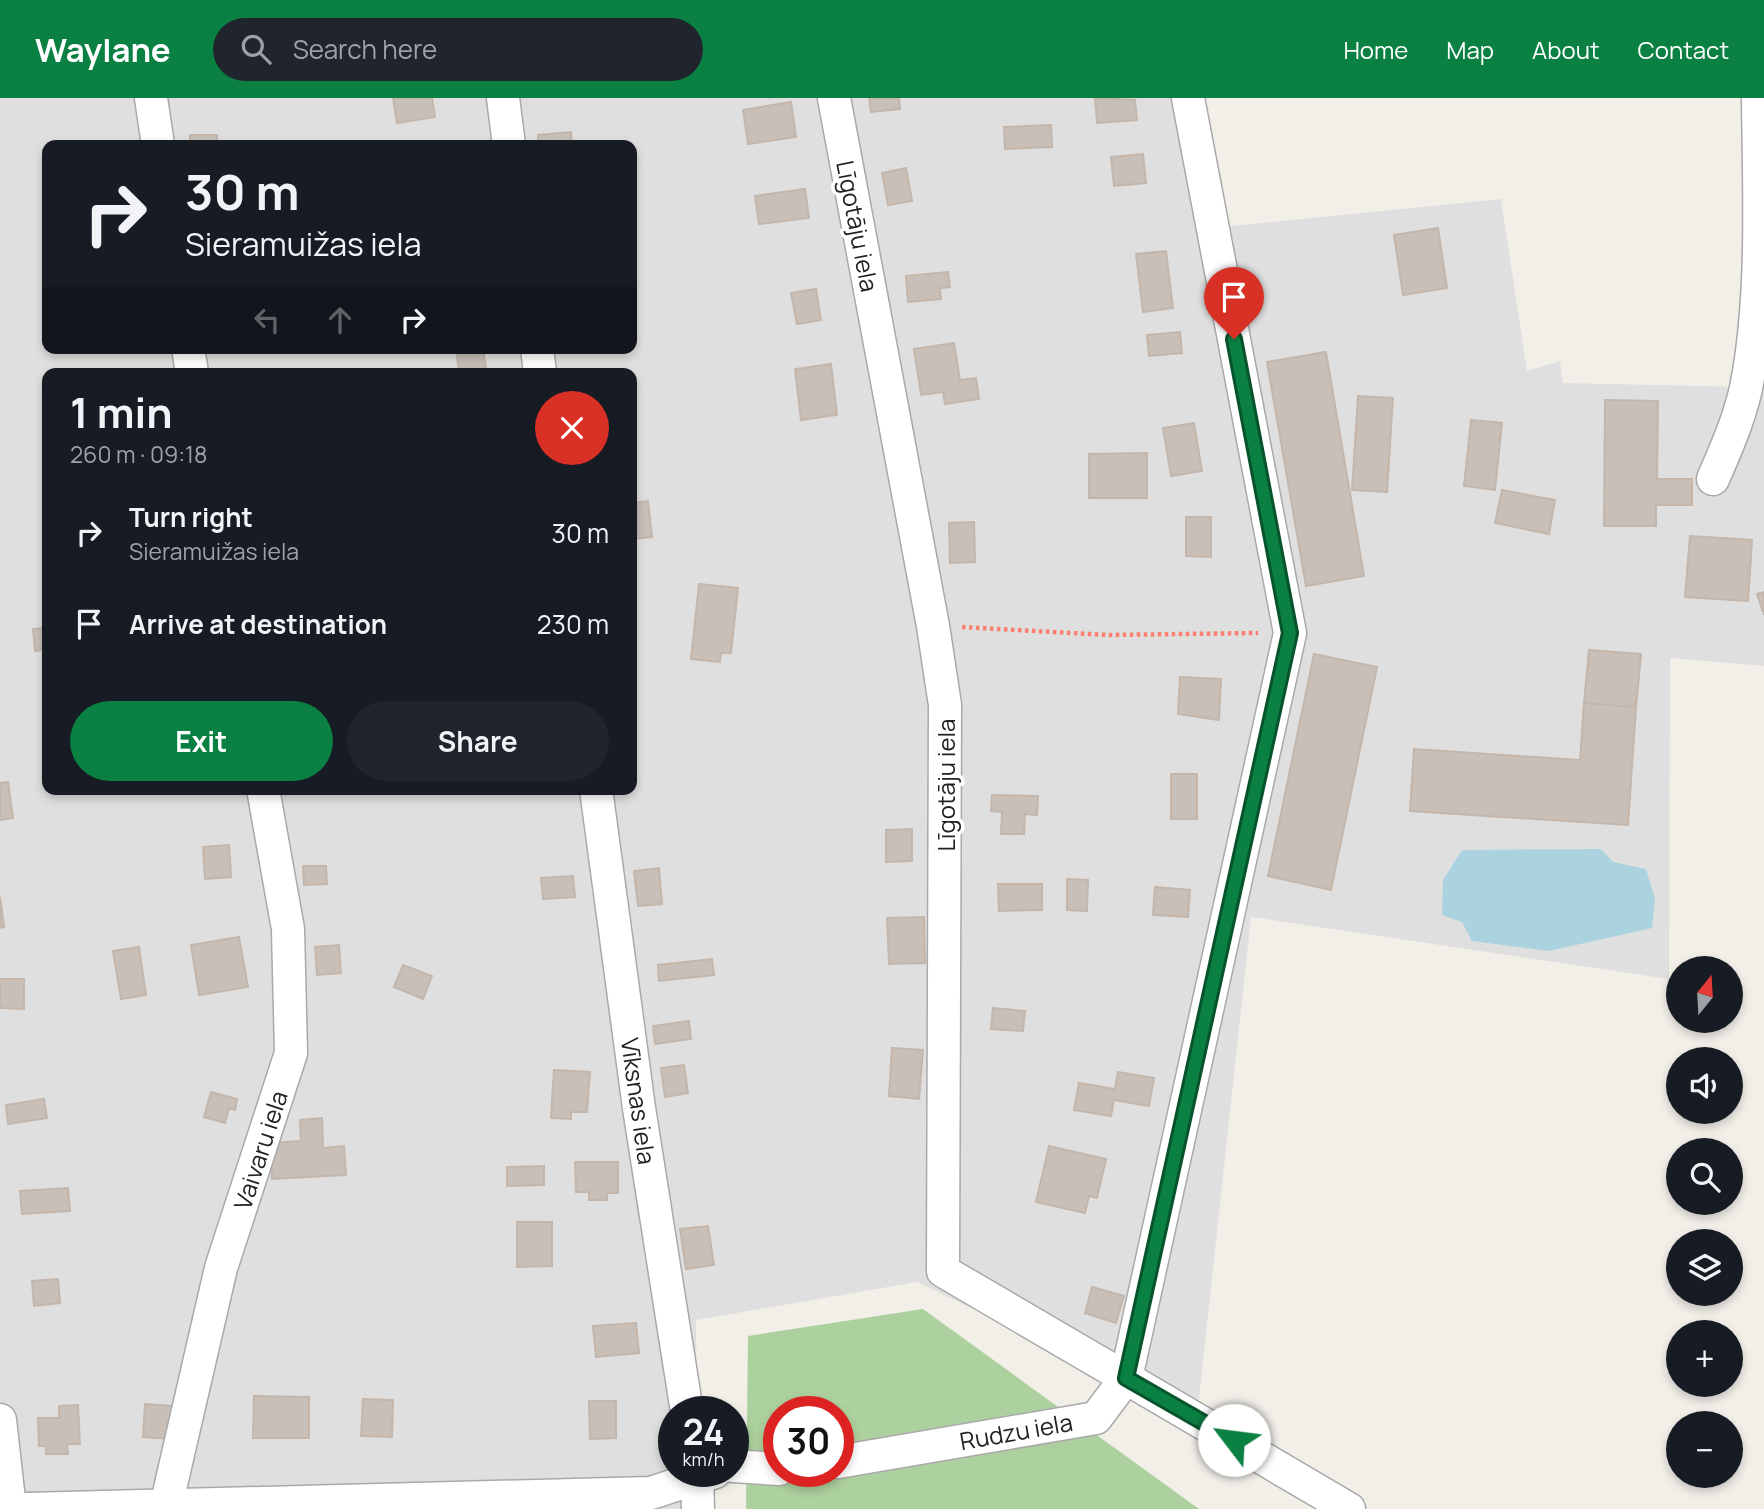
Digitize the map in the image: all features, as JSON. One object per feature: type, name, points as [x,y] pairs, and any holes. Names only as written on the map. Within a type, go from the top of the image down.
[{"type":"street","points":[[151,98],[157,140]]},
{"type":"street","points":[[503,98],[508,140]]},
{"type":"street","name":"Līgotāju iela","points":[[834,98],[933,626],[945,705],[943,1271],[1126,1378]]},
{"type":"street","points":[[1188,98],[1290,633],[1126,1378],[1349,1509]]},
{"type":"street","points":[[1713,479],[1733,434],[1747,387],[1752,353],[1760,264],[1758,98]]},
{"type":"street","name":"Vaivaru iela","points":[[166,1506],[221,1268],[291,1053],[288,929],[264,795]]},
{"type":"street","name":"Vīksnas iela","points":[[597,795],[639,1108],[684,1396]]},
{"type":"street","name":"Rudzu iela","points":[[854,1459],[1096,1418],[1126,1378]]},
{"type":"street","points":[[0,1420],[10,1509]]},
{"type":"street","points":[[27,1509],[340,1506],[651,1493],[667,1487]]},
{"type":"street","points":[[698,1509],[701,1487]]},
{"type":"path","points":[[933,626],[1108,635],[1290,633]]},
{"type":"shaded area","points":[[0,98],[1198,98],[1223,227],[1501,199],[1527,371],[1560,361],[1563,383],[1746,387],[1764,98],[1764,666],[1670,658],[1669,956],[1666,956],[1666,979],[1251,917],[1197,1417],[917,1282],[696,1320],[697,1396],[658,1396],[658,1487],[684,1487],[698,1509],[0,1509]]},
{"type":"green space","points":[[923,1309],[1199,1509],[746,1509],[746,1487],[749,1487],[748,1336]]},
{"type":"water","points":[[1601,849],[1613,862],[1646,869],[1655,899],[1652,928],[1549,951],[1472,941],[1462,922],[1442,915],[1443,880],[1462,850]]},
{"type":"building","points":[[393,98],[432,98],[435,117],[397,123]]},
{"type":"building","points":[[869,98],[899,98],[900,109],[871,112]]},
{"type":"building","points":[[1095,98],[1135,100],[1137,120],[1097,123]]},
{"type":"building","points":[[791,102],[796,137],[748,144],[743,110]]},
{"type":"building","points":[[1051,125],[1052,147],[1005,149],[1004,127]]},
{"type":"building","points":[[571,132],[572,140],[538,140],[538,135]]},
{"type":"building","points":[[190,135],[217,135],[217,140],[190,140]]},
{"type":"building","points":[[1143,154],[1146,183],[1114,186],[1111,157]]},
{"type":"building","points":[[906,168],[912,201],[888,205],[882,173]]},
{"type":"building","points":[[805,189],[809,218],[759,224],[755,196]]},
{"type":"building","points":[[1438,228],[1447,288],[1403,295],[1394,235]]},
{"type":"building","points":[[1166,251],[1173,308],[1143,312],[1136,254]]},
{"type":"building","points":[[948,272],[950,287],[940,288],[941,299],[908,302],[906,276]]},
{"type":"building","points":[[816,289],[821,320],[797,324],[791,293]]},
{"type":"building","points":[[1180,332],[1182,353],[1149,356],[1147,335]]},
{"type":"building","points":[[954,343],[960,380],[976,378],[979,399],[945,404],[943,392],[921,395],[914,349]]},
{"type":"building","points":[[1326,352],[1364,576],[1306,586],[1267,362]]},
{"type":"building","points":[[457,354],[484,354],[486,368],[459,368]]},
{"type":"building","points":[[831,364],[837,415],[801,420],[795,369]]},
{"type":"building","points":[[1358,396],[1393,398],[1387,492],[1352,490]]},
{"type":"building","points":[[1605,400],[1658,401],[1657,479],[1692,479],[1692,505],[1656,505],[1656,526],[1604,526]]},
{"type":"building","points":[[1471,420],[1502,423],[1495,490],[1464,486]]},
{"type":"building","points":[[1194,423],[1202,471],[1171,476],[1163,428]]},
{"type":"building","points":[[1147,453],[1147,498],[1089,498],[1089,454]]},
{"type":"building","points":[[1502,490],[1555,500],[1549,534],[1495,523]]},
{"type":"building","points":[[648,501],[652,537],[637,538],[637,502]]},
{"type":"building","points":[[1186,517],[1211,517],[1211,557],[1186,556]]},
{"type":"building","points":[[974,522],[975,562],[950,563],[949,523]]},
{"type":"building","points":[[1690,536],[1752,540],[1748,601],[1685,597]]},
{"type":"building","points":[[699,584],[738,588],[731,653],[721,653],[720,662],[691,659]]},
{"type":"building","points":[[1764,592],[1764,615],[1757,594]]},
{"type":"building","points":[[42,628],[42,650],[35,651],[33,629]]},
{"type":"building","points":[[1589,650],[1641,654],[1636,707],[1584,703]]},
{"type":"building","points":[[1314,654],[1377,667],[1331,890],[1268,876]]},
{"type":"building","points":[[1180,677],[1221,679],[1219,720],[1178,714]]},
{"type":"building","points":[[1584,703],[1636,707],[1628,825],[1410,811],[1414,749],[1580,760]]},
{"type":"building","points":[[1171,774],[1197,774],[1197,819],[1171,819]]},
{"type":"building","points":[[8,782],[13,818],[0,820],[0,783]]},
{"type":"building","points":[[992,795],[1038,796],[1037,815],[1025,814],[1024,834],[1001,834],[1002,812],[991,811]]},
{"type":"building","points":[[912,829],[912,861],[886,862],[886,830]]},
{"type":"building","points":[[229,845],[231,877],[205,879],[203,847]]},
{"type":"building","points":[[303,866],[326,866],[327,884],[304,885]]},
{"type":"building","points":[[659,868],[662,904],[638,906],[634,871]]},
{"type":"building","points":[[573,876],[575,897],[543,899],[541,878]]},
{"type":"building","points":[[1067,879],[1088,880],[1087,911],[1067,910]]},
{"type":"building","points":[[998,884],[1042,884],[1042,910],[999,911]]},
{"type":"building","points":[[1155,887],[1190,890],[1188,917],[1153,915]]},
{"type":"building","points":[[0,897],[4,927],[0,928]]},
{"type":"building","points":[[924,917],[925,963],[889,964],[887,918]]},
{"type":"building","points":[[239,937],[248,987],[199,995],[191,945]]},
{"type":"building","points":[[339,945],[341,973],[317,975],[315,947]]},
{"type":"building","points":[[139,947],[146,995],[121,999],[113,951]]},
{"type":"building","points":[[712,959],[714,975],[659,981],[658,965]]},
{"type":"building","points":[[403,965],[432,976],[423,999],[394,987]]},
{"type":"building","points":[[0,979],[24,979],[24,1009],[0,1008]]},
{"type":"building","points":[[993,1008],[1025,1011],[1023,1031],[991,1029]]},
{"type":"building","points":[[689,1021],[691,1039],[655,1044],[653,1026]]},
{"type":"building","points":[[892,1048],[923,1050],[919,1099],[889,1096]]},
{"type":"building","points":[[684,1065],[688,1093],[665,1097],[661,1068]]},
{"type":"building","points":[[554,1070],[590,1072],[587,1112],[571,1112],[571,1119],[551,1118]]},
{"type":"building","points":[[1118,1072],[1154,1078],[1149,1106],[1114,1100],[1111,1116],[1074,1110],[1079,1083],[1115,1089]]},
{"type":"building","points":[[211,1092],[237,1099],[235,1110],[229,1108],[225,1123],[204,1117]]},
{"type":"building","points":[[44,1099],[47,1118],[8,1124],[6,1105]]},
{"type":"building","points":[[322,1118],[323,1148],[344,1146],[346,1175],[272,1179],[270,1143],[301,1141],[300,1120]]},
{"type":"building","points":[[1049,1146],[1106,1159],[1097,1198],[1089,1196],[1085,1213],[1036,1202]]},
{"type":"building","points":[[575,1162],[618,1162],[618,1193],[607,1193],[607,1200],[589,1200],[589,1192],[576,1192]]},
{"type":"building","points":[[544,1166],[544,1185],[507,1186],[507,1167]]},
{"type":"building","points":[[68,1188],[70,1211],[22,1214],[20,1191]]},
{"type":"building","points":[[517,1222],[552,1222],[552,1266],[517,1267]]},
{"type":"building","points":[[708,1226],[714,1265],[686,1269],[680,1229]]},
{"type":"building","points":[[58,1279],[60,1303],[34,1306],[32,1281]]},
{"type":"building","points":[[1092,1287],[1124,1296],[1116,1323],[1085,1313]]},
{"type":"building","points":[[636,1323],[639,1353],[596,1357],[593,1326]]},
{"type":"building","points":[[254,1396],[309,1397],[309,1438],[253,1438]]},
{"type":"building","points":[[363,1399],[393,1400],[392,1437],[361,1436]]},
{"type":"building","points":[[589,1401],[616,1401],[616,1438],[590,1439]]},
{"type":"building","points":[[145,1404],[172,1406],[170,1439],[143,1437]]},
{"type":"building","points":[[78,1405],[80,1444],[67,1444],[68,1454],[46,1454],[46,1446],[39,1446],[38,1418],[59,1418],[59,1406]]},
{"type":"route","points":[[1234,339],[1290,633],[1126,1378],[1234,1440]]}]
